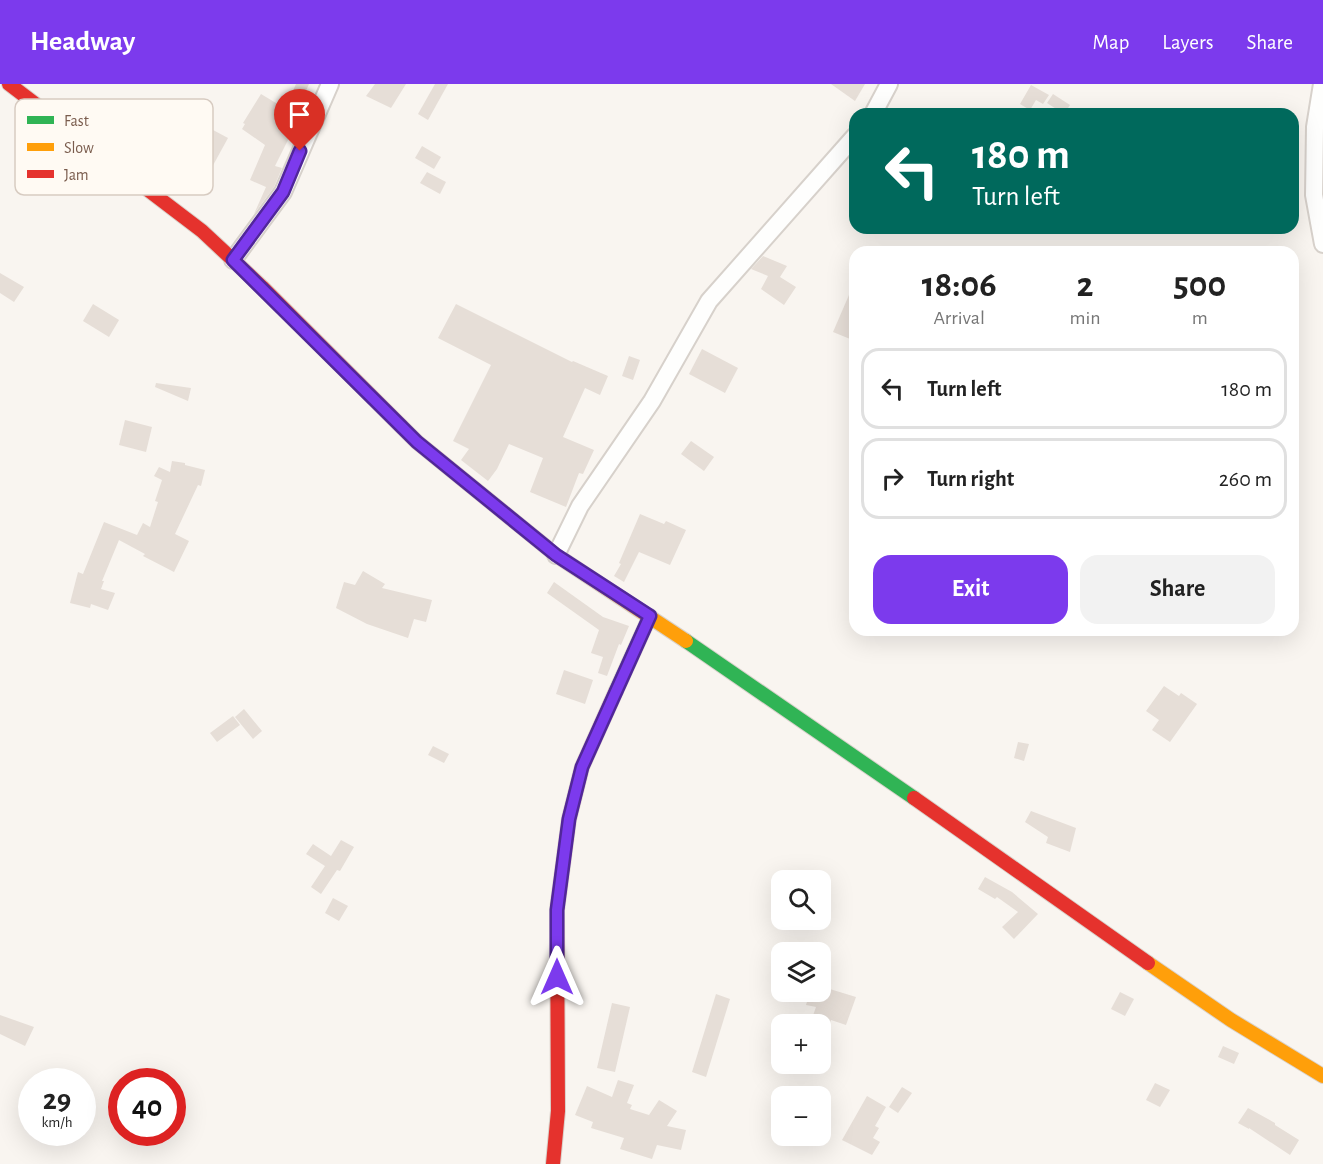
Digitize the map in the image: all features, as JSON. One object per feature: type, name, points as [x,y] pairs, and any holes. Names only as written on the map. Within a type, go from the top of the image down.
[{"type":"street","points":[[9,84],[29,99]]},
{"type":"street","points":[[233,260],[283,192],[330,84]]},
{"type":"street","points":[[876,108],[888,84]]},
{"type":"street","points":[[1322,84],[1315,127],[1314,195],[1323,244]]},
{"type":"street","points":[[556,555],[580,506],[652,401],[709,302],[849,143]]},
{"type":"street","points":[[155,195],[202,231],[233,260],[417,442],[556,555],[650,616],[986,848],[1176,983],[1231,1020],[1323,1076]]},
{"type":"street","points":[[553,1164],[558,1111],[557,910],[569,819],[582,767],[650,616]]},
{"type":"building","points":[[296,84],[309,84],[300,105],[289,100]]},
{"type":"building","points":[[375,84],[406,84],[391,108],[366,96]]},
{"type":"building","points":[[435,84],[448,84],[428,120],[418,114]]},
{"type":"building","points":[[831,84],[865,84],[855,101]]},
{"type":"building","points":[[1031,85],[1049,95],[1043,104],[1036,100],[1031,108],[1020,104]]},
{"type":"building","points":[[261,94],[281,106],[275,115],[294,128],[275,166],[282,168],[274,187],[254,214],[266,187],[250,180],[265,145],[242,129],[245,124],[243,123]]},
{"type":"building","points":[[1053,94],[1070,105],[1068,108],[1055,108],[1047,103]]},
{"type":"building","points":[[213,130],[228,138],[213,165]]},
{"type":"building","points":[[422,146],[441,157],[434,169],[415,158]]},
{"type":"building","points":[[427,172],[446,182],[440,194],[420,183]]},
{"type":"building","points":[[763,256],[787,266],[780,277],[796,287],[784,305],[761,289],[768,276],[751,269]]},
{"type":"building","points":[[0,273],[24,287],[14,302],[0,293]]},
{"type":"building","points":[[849,295],[849,339],[833,332]]},
{"type":"building","points":[[93,304],[119,320],[109,337],[83,321]]},
{"type":"building","points":[[456,304],[572,362],[608,376],[600,395],[585,388],[563,437],[594,450],[583,474],[579,473],[566,507],[530,492],[543,458],[509,444],[497,469],[488,481],[461,460],[469,449],[453,441],[491,365],[438,338]]},
{"type":"building","points":[[702,349],[738,368],[725,393],[689,374]]},
{"type":"building","points":[[629,356],[640,360],[633,380],[622,376]]},
{"type":"building","points":[[156,383],[191,388],[188,401],[155,387]]},
{"type":"building","points":[[125,420],[152,427],[146,452],[119,445]]},
{"type":"building","points":[[691,441],[714,457],[704,471],[681,454]]},
{"type":"building","points":[[172,461],[205,470],[201,486],[198,485],[175,534],[189,541],[174,572],[119,540],[102,581],[104,581],[101,589],[115,593],[108,610],[91,604],[90,608],[70,603],[78,572],[83,574],[104,522],[137,535],[143,523],[150,527],[162,480],[154,476],[159,467],[170,472]]},
{"type":"building","points":[[640,514],[664,524],[666,521],[686,530],[670,565],[639,552],[624,582],[614,576],[621,564],[619,563]]},
{"type":"building","points":[[363,571],[385,584],[382,588],[432,600],[426,622],[414,619],[408,638],[367,624],[336,608],[344,582],[355,585]]},
{"type":"building","points":[[554,582],[603,617],[629,626],[621,645],[619,644],[607,676],[598,673],[603,657],[591,653],[599,630],[547,593]]},
{"type":"building","points":[[564,670],[593,680],[585,704],[556,694]]},
{"type":"building","points":[[1164,686],[1179,696],[1181,693],[1197,704],[1170,742],[1152,730],[1159,720],[1146,711]]},
{"type":"building","points":[[244,709],[262,731],[253,739],[235,717]]},
{"type":"building","points":[[233,716],[240,725],[217,742],[210,733]]},
{"type":"building","points":[[1018,742],[1029,744],[1024,761],[1014,758]]},
{"type":"building","points":[[433,746],[449,754],[444,763],[428,755]]},
{"type":"building","points":[[1031,811],[1076,828],[1070,852],[1046,843],[1048,837],[1025,822]]},
{"type":"building","points":[[341,840],[354,847],[340,871],[337,870],[321,894],[311,887],[325,866],[306,854],[313,844],[331,856]]},
{"type":"building","points":[[985,877],[1012,892],[1038,914],[1014,939],[1002,927],[1018,912],[997,897],[995,899],[978,889]]},
{"type":"building","points":[[333,898],[348,906],[339,921],[325,913]]},
{"type":"building","points":[[831,989],[856,997],[846,1025],[831,1020],[831,1014],[814,1014],[816,1007],[806,1005],[807,1002],[831,1002]]},
{"type":"building","points":[[1120,992],[1134,999],[1125,1016],[1111,1009]]},
{"type":"building","points":[[716,994],[730,999],[706,1077],[692,1072]]},
{"type":"building","points":[[612,1003],[630,1007],[615,1072],[597,1068]]},
{"type":"building","points":[[0,1015],[34,1027],[25,1046],[0,1034]]},
{"type":"building","points":[[1223,1046],[1239,1053],[1234,1064],[1218,1057]]},
{"type":"building","points":[[618,1080],[634,1085],[627,1103],[632,1105],[630,1109],[649,1115],[659,1100],[677,1111],[667,1126],[686,1130],[681,1150],[657,1145],[652,1159],[620,1149],[624,1138],[591,1128],[593,1122],[575,1115],[587,1086],[612,1097]]},
{"type":"building","points":[[1155,1083],[1170,1090],[1160,1107],[1146,1100]]},
{"type":"building","points":[[902,1087],[912,1093],[898,1113],[889,1107]]},
{"type":"building","points":[[867,1096],[886,1107],[875,1126],[879,1128],[873,1138],[880,1142],[872,1155],[842,1140]]},
{"type":"building","points":[[1248,1108],[1299,1140],[1290,1155],[1238,1123]]},
{"type":"traffic: fast","points":[[616,691],[650,616]]},
{"type":"traffic: fast","points":[[686,641],[914,798]]},
{"type":"traffic: slow","points":[[401,426],[417,442],[556,555],[686,641]]},
{"type":"traffic: slow","points":[[1148,963],[1231,1020],[1323,1076]]},
{"type":"traffic: jam","points":[[9,84],[29,99]]},
{"type":"traffic: jam","points":[[155,195],[202,231],[262,287],[401,426]]},
{"type":"traffic: jam","points":[[553,1164],[558,1111],[557,910],[569,819],[582,767],[616,691]]},
{"type":"traffic: jam","points":[[914,798],[1148,963]]},
{"type":"route","points":[[300,151],[283,192],[233,260],[417,442],[556,555],[650,616],[582,767],[569,819],[557,910],[557,977]]}]
